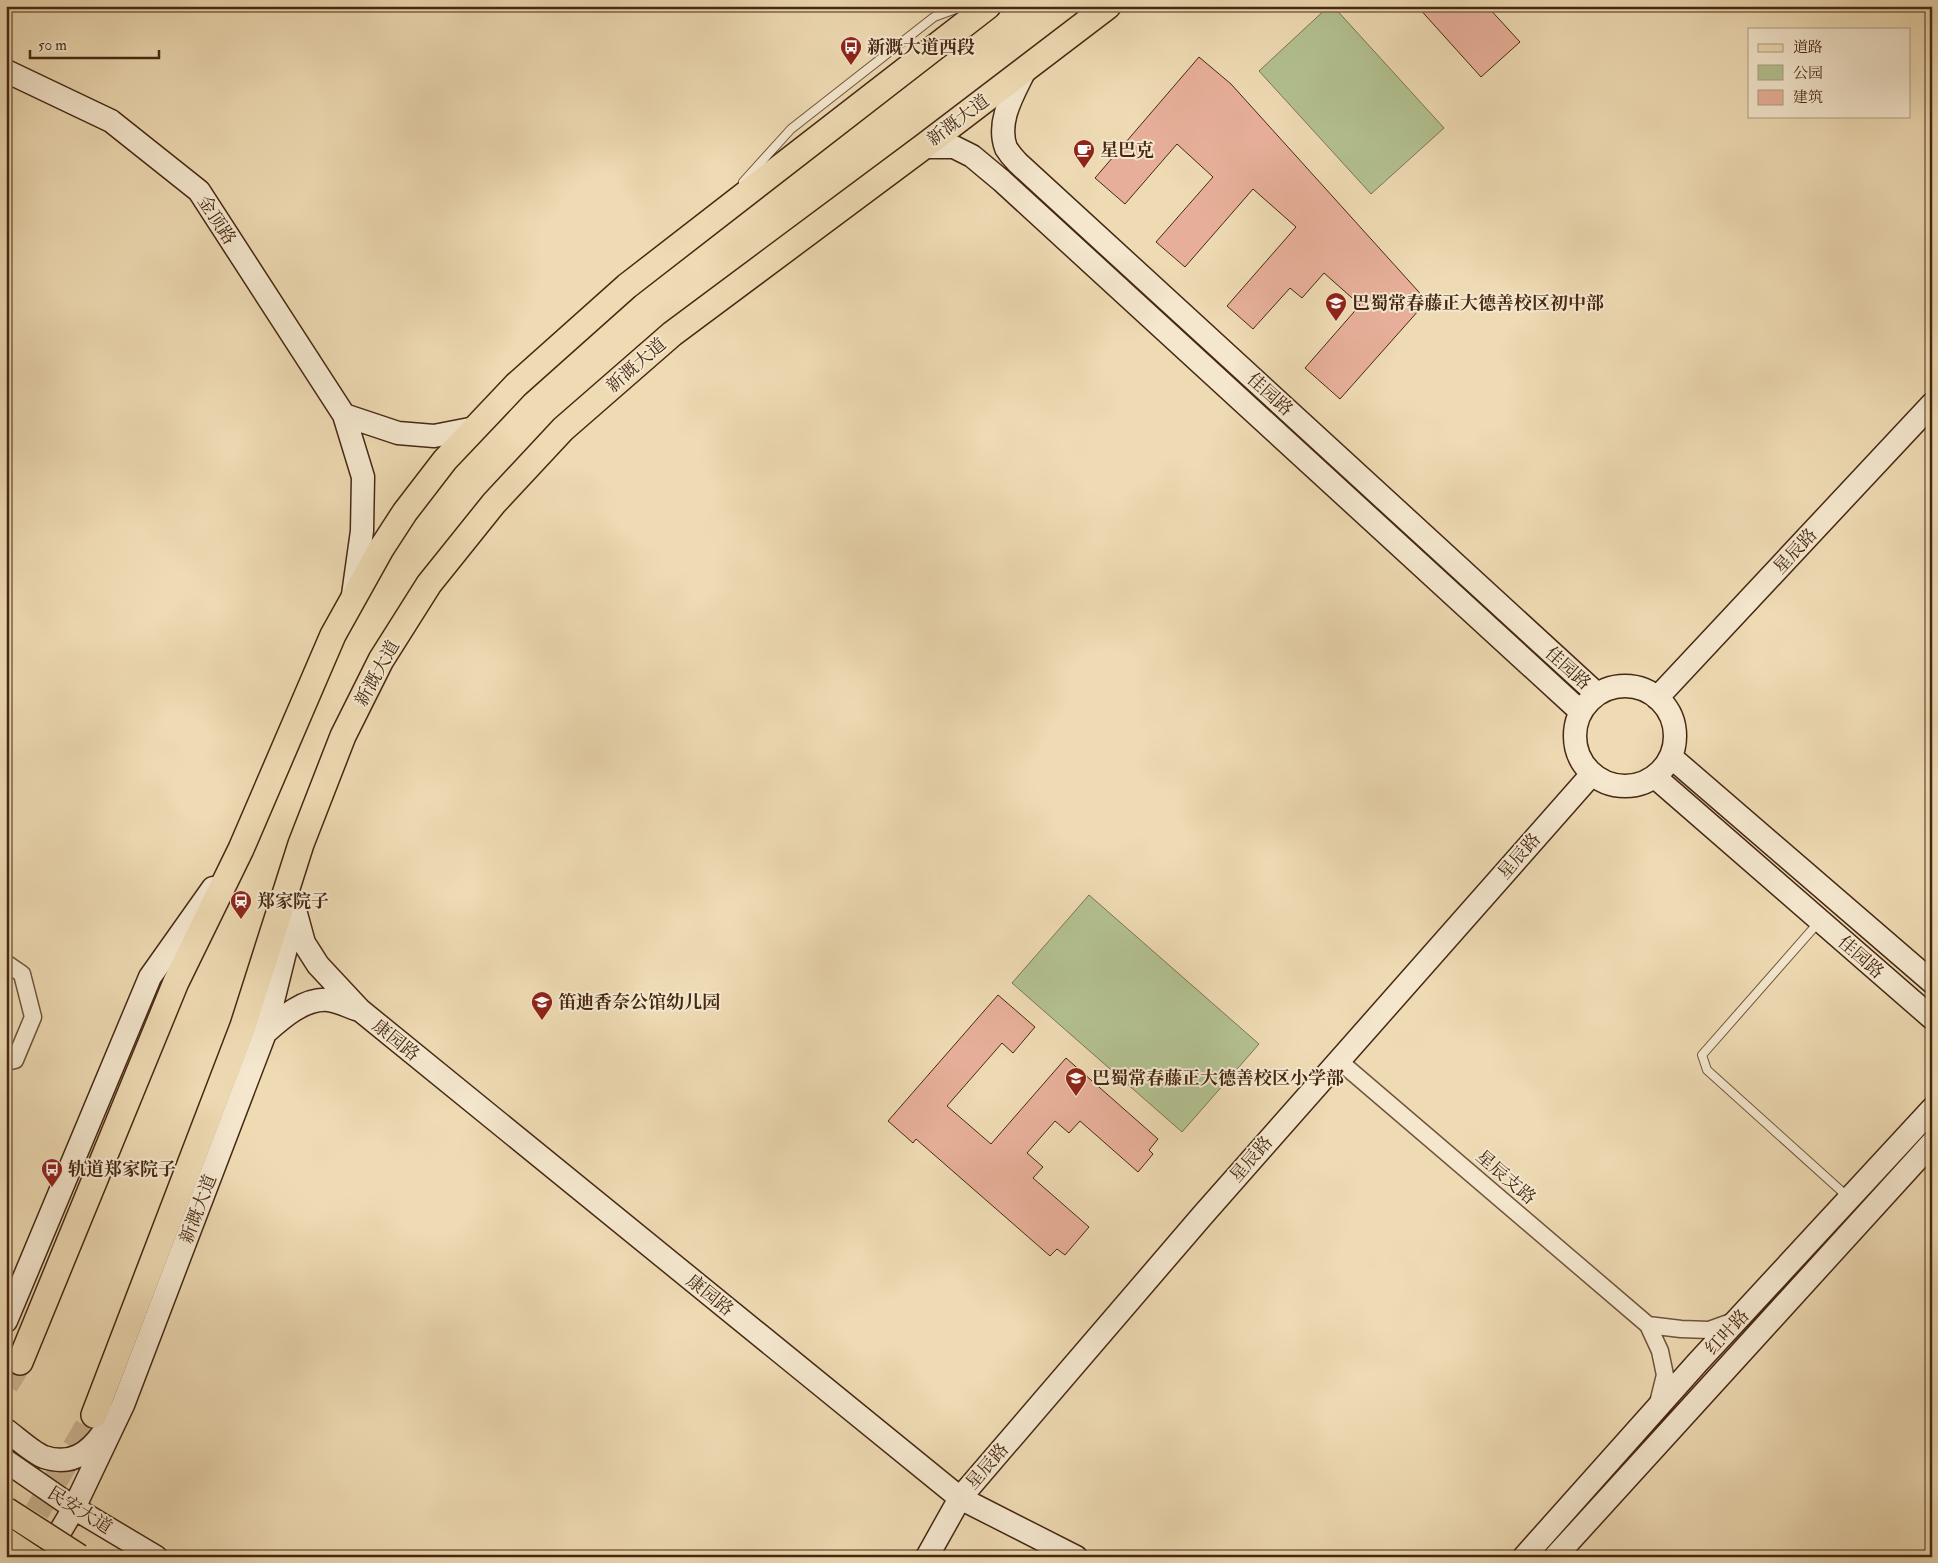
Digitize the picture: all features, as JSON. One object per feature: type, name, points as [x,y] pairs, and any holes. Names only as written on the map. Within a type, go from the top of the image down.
[{"type":"main road","points":[[20,1362],[176,982],[241,849],[332,635],[380,549],[405,512],[445,460],[516,385],[627,286],[988,6]]},
{"type":"main road","name":"新溉大道","points":[[94,1415],[243,1026],[301,844],[343,736],[381,660],[429,584],[494,504],[563,428],[672,334],[1108,6]]},
{"type":"main road","points":[[6,1510],[79,1557]]},
{"type":"main road","points":[[6,1541],[30,1557]]},
{"type":"street","points":[[1056,45],[1087,6]]},
{"type":"street","name":"佳园路","points":[[1025,70],[1008,105],[1003,125],[1006,148],[1018,164],[1597,694]]},
{"type":"street","name":"金顶路","points":[[6,71],[111,121],[199,191],[344,415],[363,477],[362,531],[353,598]]},
{"type":"street","name":"佳园路","points":[[923,147],[954,148],[972,156],[1002,181],[1580,711]]},
{"type":"street","name":"星辰路","points":[[1658,698],[1932,404]]},
{"type":"street","points":[[344,415],[398,434],[434,436],[475,428]]},
{"type":"street","points":[[1634,686],[1658,698],[1667,708],[1675,733],[1671,758],[1656,777],[1632,785],[1618,786],[1604,782],[1592,774],[1582,762],[1576,748],[1575,733],[1580,711],[1597,694],[1609,688],[1634,686]]},
{"type":"street","name":"佳园路","points":[[1671,758],[1932,982]]},
{"type":"street","name":"星辰路","points":[[927,1557],[960,1498],[1338,1060],[1592,774]]},
{"type":"street","name":"佳园路","points":[[1656,777],[1932,1018]]},
{"type":"street","name":"新溉大道","points":[[45,1557],[74,1508],[123,1405],[266,1032],[295,910],[301,844]]},
{"type":"street","points":[[6,1321],[150,977],[241,849]]},
{"type":"street","points":[[295,910],[304,943],[318,965],[360,1010]]},
{"type":"street","points":[[6,963],[22,974],[33,1017],[15,1060],[6,1062]]},
{"type":"street","points":[[266,1032],[289,1013],[310,1003],[328,1000],[360,1010]]},
{"type":"street","name":"康园路","points":[[360,1010],[960,1498],[1076,1557]]},
{"type":"street","name":"星辰支路","points":[[1338,1060],[1648,1325]]},
{"type":"street","name":"红叶路","points":[[1524,1557],[1657,1408],[1932,1109]]},
{"type":"street","name":"红叶路","points":[[1555,1557],[1932,1143]]},
{"type":"street","points":[[1909,1167],[1932,1157]]},
{"type":"street","points":[[1648,1325],[1708,1330],[1739,1319]]},
{"type":"street","points":[[1648,1325],[1660,1351],[1665,1375],[1657,1408]]},
{"type":"street","points":[[6,1430],[43,1457],[60,1460],[78,1457],[93,1447],[123,1405]]},
{"type":"street","name":"民安大道","points":[[6,1461],[74,1508],[156,1557]]},
{"type":"lane","points":[[705,225],[791,129],[934,17],[964,6]]},
{"type":"lane","points":[[1820,920],[1702,1055],[1707,1070],[1850,1198]]},
{"type":"green space","points":[[1329,6],[1333,6],[1444,128],[1371,194],[1259,71]]},
{"type":"green space","points":[[1089,895],[1259,1044],[1182,1132],[1012,983]]},
{"type":"building","points":[[1417,6],[1487,6],[1520,42],[1481,77]]},
{"type":"building","points":[[1199,57],[1231,84],[1427,301],[1340,399],[1305,368],[1360,305],[1324,273],[1302,298],[1290,288],[1253,329],[1227,306],[1296,227],[1253,189],[1185,267],[1156,242],[1213,177],[1177,144],[1125,204],[1095,178]]},
{"type":"building","points":[[998,995],[1035,1027],[1013,1053],[1002,1043],[947,1106],[991,1144],[1066,1058],[1158,1139],[1149,1150],[1153,1154],[1138,1172],[1080,1121],[1069,1133],[1055,1121],[1027,1153],[1043,1167],[1033,1178],[1089,1227],[1065,1255],[1057,1249],[1050,1256],[916,1139],[913,1143],[888,1121]]},
{"type":"tunnel","points":[[6,1385],[20,1362]]},
{"type":"tunnel","points":[[18,1544],[94,1415]]},
{"type":"place","name":"新溉大道西段","points":[[851,66]]},
{"type":"place","name":"星巴克","points":[[1084,169]]},
{"type":"place","name":"巴蜀常春藤正大德善校区初中部","points":[[1336,322]]},
{"type":"place","name":"郑家院子","points":[[241,920]]},
{"type":"place","name":"笛迪香奈公馆幼儿园","points":[[542,1021]]},
{"type":"place","name":"巴蜀常春藤正大德善校区小学部","points":[[1076,1097]]},
{"type":"place","name":"轨道郑家院子","points":[[52,1188]]}]
